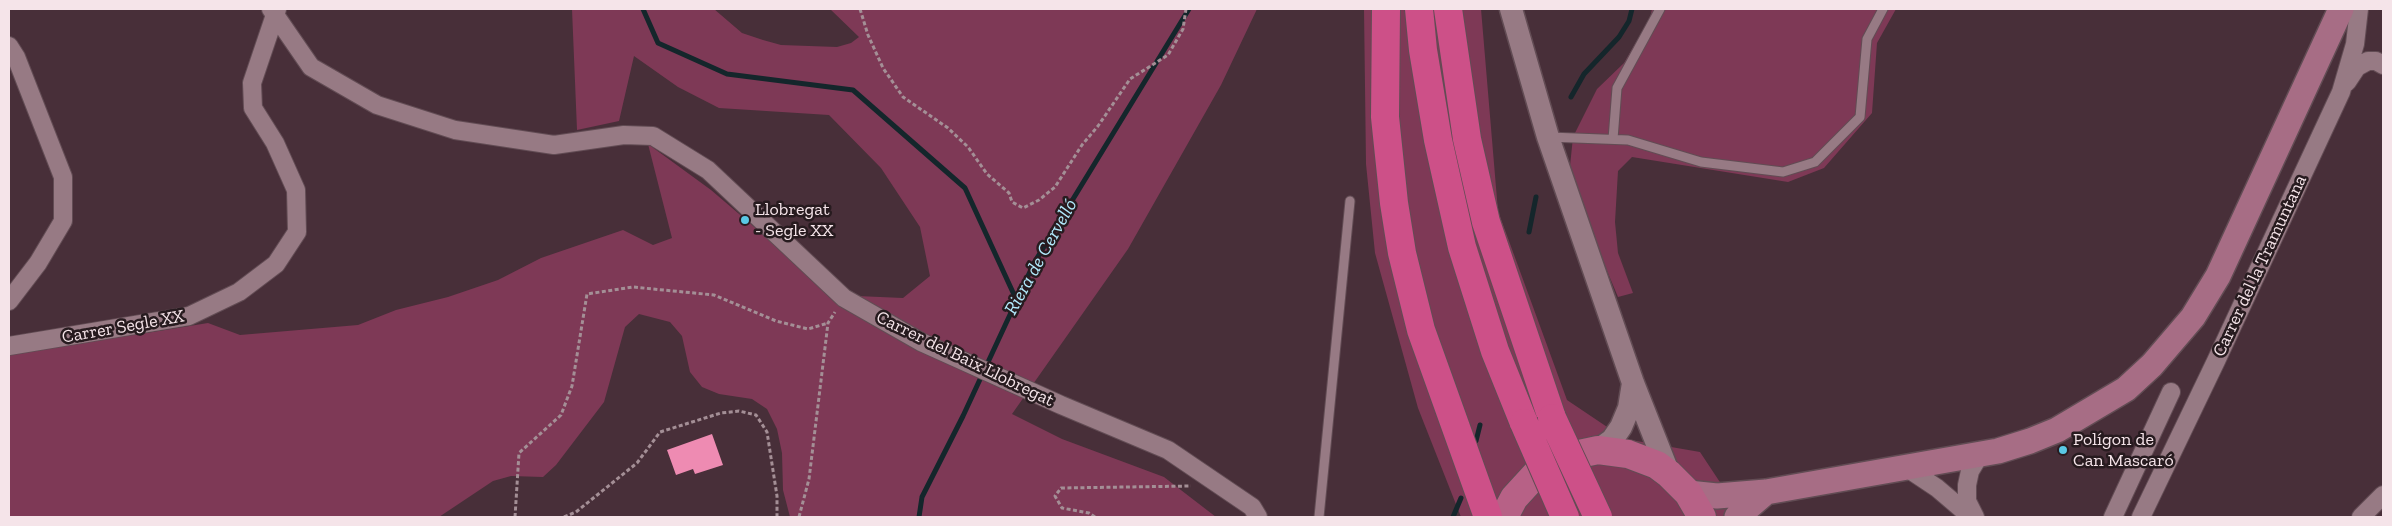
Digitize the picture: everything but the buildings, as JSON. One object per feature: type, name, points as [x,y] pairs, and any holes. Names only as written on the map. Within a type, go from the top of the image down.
[{"type":"highway","points":[[1386,9],[1385,117],[1394,203],[1402,252],[1421,330],[1488,517]]},
{"type":"highway","points":[[1419,9],[1423,50],[1438,140],[1462,246],[1495,352],[1565,517]]},
{"type":"highway","points":[[1448,9],[1467,139],[1486,222],[1552,418],[1598,517]]},
{"type":"main road","points":[[1688,493],[1717,496],[1766,492],[1979,456],[2030,442],[2091,412],[2126,389],[2152,366],[2193,317],[2218,276],[2341,9]]},
{"type":"main road","points":[[1504,517],[1514,498],[1536,474],[1565,457],[1598,450],[1613,451],[1643,458],[1670,474],[1688,493],[1702,517]]},
{"type":"main road","points":[[1737,517],[1766,492]]},
{"type":"street","points":[[1512,9],[1548,137],[1633,383],[1670,474]]},
{"type":"street","name":"Carrer del la Tramuntana","points":[[2141,517],[2341,92],[2355,44],[2359,9]]},
{"type":"street","name":"Carrer del Baix Llobregat","points":[[275,10],[293,43],[311,66],[377,106],[456,130],[554,145],[624,135],[653,136],[708,170],[844,298],[922,342],[1061,405],[1168,450],[1252,507],[1258,517]]},
{"type":"street","name":"Carrer Segle XX","points":[[9,346],[189,316],[239,292],[276,264],[297,232],[296,190],[275,143],[253,108],[252,83],[275,10]]},
{"type":"street","points":[[9,46],[16,57],[63,178],[63,222],[38,263],[9,301]]},
{"type":"street","points":[[2341,92],[2357,67],[2368,61],[2376,61],[2383,65]]},
{"type":"street","points":[[1598,450],[1612,440],[1621,428],[1629,408],[1633,383]]},
{"type":"street","points":[[2113,517],[2170,392]]},
{"type":"street","points":[[1975,517],[1967,501],[1966,485],[1970,470],[1979,456]]},
{"type":"street","points":[[1907,468],[1937,488],[1970,517]]},
{"type":"street","points":[[2361,517],[2383,495]]},
{"type":"lane","points":[[1612,140],[1618,88],[1660,9]]},
{"type":"lane","points":[[1548,137],[1628,140],[1701,162],[1783,172],[1815,162],[1860,117],[1867,38],[1883,9]]},
{"type":"lane","points":[[1319,517],[1350,201]]},
{"type":"path","points":[[860,9],[868,35],[883,68],[903,96],[948,128],[968,147],[987,174],[1009,194],[1012,202],[1023,208],[1040,200],[1055,187],[1082,145],[1098,126],[1130,79],[1168,55],[1184,29],[1186,9]]},
{"type":"path","points":[[515,517],[519,454],[561,415],[572,386],[587,294],[633,287],[714,295],[776,321],[808,329],[828,323],[809,479],[799,517]]},
{"type":"path","points":[[564,517],[576,512],[638,463],[660,432],[720,413],[739,411],[756,415],[767,432],[777,496],[777,517]]},
{"type":"path","points":[[1095,517],[1090,513],[1062,508],[1055,496],[1061,488],[1222,486]]},
{"type":"shaded area","points":[[572,9],[714,9],[742,33],[763,40],[781,45],[837,47],[851,43],[859,37],[830,9],[1257,9],[1221,85],[1128,249],[1012,414],[1062,439],[1164,477],[1216,517],[790,517],[783,490],[782,453],[777,429],[767,409],[752,399],[719,394],[702,387],[690,372],[682,336],[670,322],[639,314],[625,327],[604,402],[556,465],[543,477],[511,476],[493,481],[439,517],[9,517],[9,352],[86,338],[134,335],[208,323],[240,335],[358,325],[396,310],[448,297],[498,280],[541,258],[623,230],[653,245],[672,238],[648,144],[711,190],[834,295],[903,298],[930,276],[920,227],[881,168],[829,115],[719,108],[678,87],[634,56],[619,121],[577,130]]},
{"type":"shaded area","points":[[1364,9],[1481,9],[1498,211],[1567,400],[1625,439],[1700,452],[1743,517],[1461,517],[1418,408],[1375,253],[1366,164]]},
{"type":"shaded area","points":[[1652,9],[1896,9],[1877,43],[1872,113],[1824,168],[1788,182],[1632,157],[1618,171],[1615,222],[1618,253],[1633,293],[1618,297],[1600,254],[1570,166],[1573,137],[1597,89],[1624,63],[1650,18]]},
{"type":"waterway","points":[[643,9],[658,43],[727,74],[853,90],[965,188],[1016,299]]},
{"type":"waterway","name":"Riera de Cervelló","points":[[919,517],[922,497],[963,416],[1034,263],[1189,9]]},
{"type":"waterway","points":[[1571,97],[1584,74],[1619,37],[1629,21],[1632,9]]},
{"type":"waterway","points":[[1529,232],[1536,197]]},
{"type":"waterway","points":[[1476,441],[1480,425]]},
{"type":"waterway","points":[[1453,517],[1461,498]]},
{"type":"place","name":"Llobregat - Segle XX","points":[[745,220]]},
{"type":"place","name":"Polígon de Can Mascaró","points":[[2063,450]]}]
